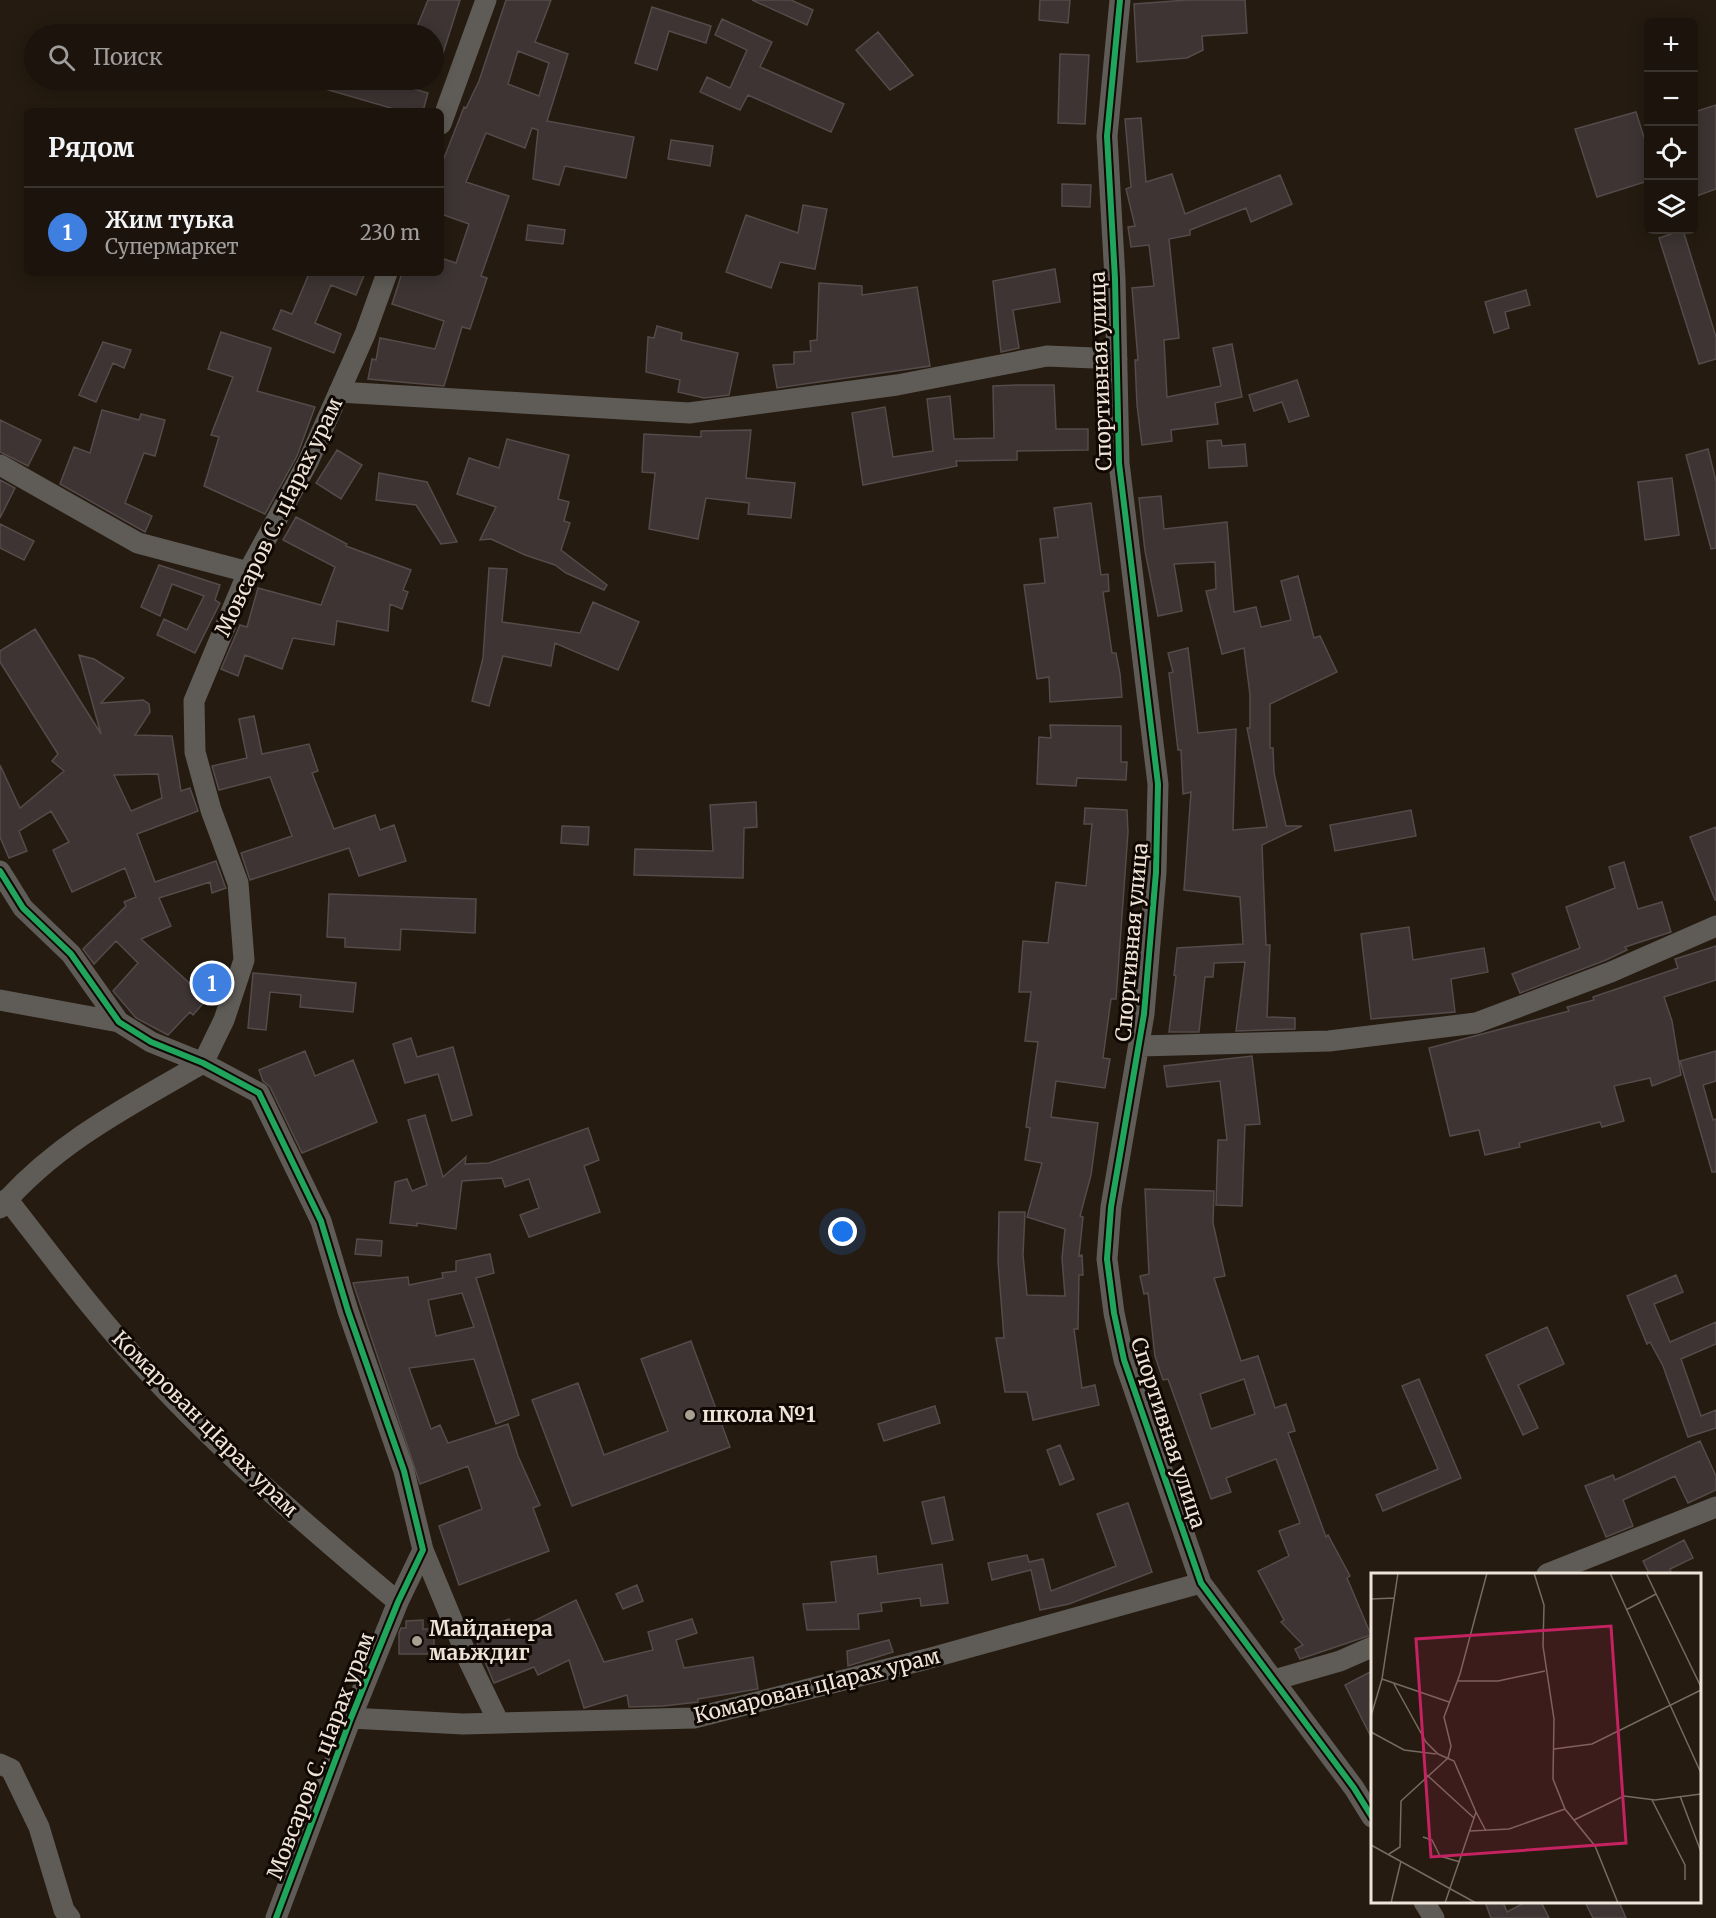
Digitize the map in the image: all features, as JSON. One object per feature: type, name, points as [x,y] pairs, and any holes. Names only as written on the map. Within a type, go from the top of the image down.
[{"type":"street","points":[[444,116],[486,0]]},
{"type":"street","name":"Спортивная улица","points":[[1120,0],[1107,136],[1117,359],[1119,463],[1158,784],[1156,872],[1140,1046],[1111,1207],[1107,1259],[1124,1360],[1201,1583],[1354,1788],[1371,1815]]},
{"type":"street","name":"Мовсаров С. цIарах урам","points":[[203,1063],[224,1020],[244,960],[238,883],[211,810],[195,752],[194,701],[248,572],[308,462],[365,334],[386,276]]},
{"type":"street","points":[[339,392],[689,413],[897,385],[1047,356],[1117,359]]},
{"type":"street","points":[[0,465],[138,543],[248,572]]},
{"type":"street","points":[[0,871],[23,908],[71,954],[119,1022]]},
{"type":"street","points":[[1140,1046],[1329,1041],[1476,1023],[1611,972],[1716,926]]},
{"type":"street","points":[[0,1000],[119,1022],[151,1042],[203,1063],[259,1093],[321,1221],[348,1311],[404,1472],[423,1550],[469,1661],[499,1723]]},
{"type":"street","points":[[4,1204],[53,1155],[101,1121],[203,1063]]},
{"type":"street","name":"Комарован цIарах урам","points":[[4,1204],[151,1376],[282,1505],[398,1602]]},
{"type":"street","points":[[1552,1573],[1716,1507]]},
{"type":"street","name":"Мовсаров С. цIарах урам","points":[[276,1918],[351,1718],[398,1602],[423,1550]]},
{"type":"street","name":"Комарован цIарах урам","points":[[351,1718],[499,1723],[694,1718],[927,1659],[1201,1583]]},
{"type":"street","points":[[1274,1680],[1340,1660],[1371,1647]]},
{"type":"street","points":[[0,1764],[12,1769],[39,1827],[60,1900],[70,1918]]},
{"type":"street","points":[[1425,1903],[1434,1918]]},
{"type":"building","points":[[428,0],[460,0],[444,50],[444,24],[418,24]]},
{"type":"building","points":[[506,0],[551,0],[535,42],[568,54],[547,121],[634,137],[626,178],[565,166],[559,185],[533,179],[538,130],[532,128],[525,148],[486,133],[466,182],[509,196],[481,276],[487,278],[470,329],[462,327],[444,386],[368,379],[372,359],[376,360],[380,338],[435,349],[444,321],[392,304],[401,276],[444,276],[444,259],[456,263],[469,224],[444,215],[444,158],[464,107],[466,108],[479,81]],"holes":[[[518,51],[549,63],[539,96],[508,84]]]},
{"type":"building","points":[[752,0],[791,0],[813,10],[807,25]]},
{"type":"building","points":[[1040,0],[1070,0],[1068,23],[1039,20]]},
{"type":"building","points":[[1187,0],[1245,0],[1247,33],[1202,36],[1203,50],[1187,58],[1137,62],[1134,4]]},
{"type":"building","points":[[652,7],[711,26],[706,43],[669,31],[657,70],[635,63]]},
{"type":"building","points":[[722,19],[772,42],[760,67],[844,104],[831,132],[748,95],[740,110],[700,92],[707,77],[730,88],[747,50],[715,35]]},
{"type":"building","points":[[878,32],[913,75],[890,90],[856,50]]},
{"type":"building","points":[[1060,54],[1089,55],[1085,124],[1058,123]]},
{"type":"building","points":[[329,90],[418,90],[428,93],[424,108],[391,108]]},
{"type":"building","points":[[1716,105],[1716,189],[1698,196],[1698,126],[1698,111]]},
{"type":"building","points":[[1636,112],[1644,137],[1644,182],[1597,197],[1575,129]]},
{"type":"building","points":[[1141,118],[1146,182],[1172,174],[1185,214],[1280,175],[1292,204],[1251,222],[1246,208],[1190,230],[1190,235],[1169,239],[1179,338],[1164,340],[1167,397],[1221,386],[1213,348],[1232,344],[1242,397],[1215,403],[1218,424],[1171,430],[1172,441],[1142,445],[1137,405],[1135,360],[1138,360],[1132,288],[1154,286],[1149,245],[1131,247],[1128,227],[1135,226],[1126,189],[1131,187],[1125,119]]},
{"type":"building","points":[[671,140],[713,146],[710,166],[668,159]]},
{"type":"building","points":[[1062,184],[1091,185],[1090,207],[1062,206]]},
{"type":"building","points":[[803,205],[827,209],[815,269],[780,262],[771,288],[726,272],[746,215],[798,233]]},
{"type":"building","points":[[528,225],[565,230],[563,244],[526,240]]},
{"type":"building","points":[[1671,234],[1684,234],[1716,337],[1716,359],[1699,364],[1659,238]]},
{"type":"building","points":[[1055,269],[1060,302],[1013,310],[1019,348],[1001,352],[993,281]]},
{"type":"building","points":[[308,276],[364,276],[356,295],[331,285],[315,323],[341,334],[334,353],[273,329],[281,310],[292,314]]},
{"type":"building","points":[[819,283],[862,286],[862,295],[917,287],[930,366],[777,388],[773,365],[794,364],[794,352],[811,351],[810,341],[817,340]]},
{"type":"building","points":[[1526,290],[1530,305],[1505,312],[1509,328],[1494,333],[1485,302]]},
{"type":"building","points":[[657,326],[682,333],[681,340],[738,353],[729,395],[704,398],[678,392],[680,380],[646,372],[648,337],[654,338]]},
{"type":"building","points":[[221,332],[271,348],[257,391],[315,407],[297,456],[265,514],[204,486],[219,437],[211,435],[233,377],[208,369]]},
{"type":"building","points":[[103,342],[131,350],[124,368],[113,363],[96,402],[79,395]]},
{"type":"building","points":[[1297,380],[1309,416],[1289,422],[1282,402],[1254,411],[1249,395]]},
{"type":"building","points":[[1054,385],[1056,429],[1088,429],[1088,450],[1017,451],[1017,460],[956,461],[957,466],[863,485],[852,413],[885,407],[893,457],[933,451],[927,399],[950,396],[954,439],[994,438],[993,386]]},
{"type":"building","points":[[102,410],[139,420],[141,414],[165,420],[155,456],[144,453],[125,503],[152,516],[145,532],[60,484],[74,447],[90,453]]},
{"type":"building","points":[[0,420],[41,440],[28,466],[0,452]]},
{"type":"building","points":[[751,430],[746,478],[795,483],[791,518],[748,514],[749,503],[706,498],[698,539],[649,529],[655,473],[642,472],[644,434],[701,437],[701,431]]},
{"type":"building","points":[[507,439],[569,455],[558,499],[569,502],[564,521],[570,523],[561,550],[607,585],[604,590],[566,573],[555,565],[525,555],[491,539],[480,540],[496,507],[457,494],[469,458],[499,468]]},
{"type":"building","points":[[1221,440],[1222,446],[1245,444],[1247,466],[1209,468],[1207,441]]},
{"type":"building","points":[[1708,449],[1716,481],[1716,548],[1711,549],[1686,455]]},
{"type":"building","points":[[337,450],[362,465],[341,499],[316,483]]},
{"type":"building","points":[[379,473],[427,482],[457,542],[441,544],[416,505],[376,500]]},
{"type":"building","points":[[1672,478],[1679,535],[1645,540],[1638,482]]},
{"type":"building","points":[[0,480],[15,488],[0,518]]},
{"type":"building","points":[[1161,496],[1164,529],[1227,522],[1234,612],[1256,607],[1261,627],[1291,620],[1281,581],[1298,576],[1314,638],[1320,636],[1337,672],[1270,704],[1270,748],[1273,748],[1274,773],[1286,826],[1302,826],[1262,845],[1266,945],[1270,945],[1267,1017],[1295,1018],[1295,1029],[1236,1031],[1245,962],[1214,963],[1213,977],[1205,977],[1199,1032],[1169,1032],[1177,948],[1243,944],[1240,897],[1184,890],[1191,792],[1183,794],[1181,750],[1178,750],[1169,673],[1173,672],[1168,653],[1188,648],[1198,733],[1236,729],[1233,830],[1267,827],[1247,728],[1250,728],[1250,695],[1244,648],[1222,654],[1206,591],[1216,589],[1215,562],[1174,564],[1182,611],[1158,616],[1145,551],[1139,498]]},
{"type":"building","points":[[1091,503],[1101,575],[1108,574],[1109,591],[1103,592],[1112,653],[1116,653],[1120,674],[1122,697],[1050,702],[1049,677],[1037,679],[1024,585],[1045,583],[1040,539],[1058,537],[1054,508]]},
{"type":"building","points":[[296,517],[347,544],[346,546],[411,570],[403,590],[408,592],[402,609],[390,604],[388,631],[337,621],[334,645],[293,638],[282,669],[245,655],[238,676],[221,669],[240,625],[247,627],[258,588],[321,605],[335,567],[283,540]]},
{"type":"building","points":[[0,524],[34,541],[24,560],[0,548]]},
{"type":"building","points":[[159,565],[220,585],[215,600],[220,603],[195,653],[157,635],[164,619],[187,630],[204,596],[172,584],[160,616],[141,607]]},
{"type":"building","points":[[489,568],[507,569],[502,622],[580,633],[593,602],[639,622],[618,670],[555,643],[551,666],[503,656],[489,706],[472,701],[483,658]]},
{"type":"building","points":[[35,629],[101,734],[79,655],[94,659],[124,678],[101,703],[143,700],[149,704],[150,712],[135,735],[172,736],[181,791],[190,788],[198,811],[137,834],[155,882],[216,861],[226,888],[212,893],[210,882],[159,898],[171,926],[141,939],[207,999],[193,1015],[190,1012],[168,1035],[136,1018],[113,991],[138,963],[116,941],[94,964],[83,949],[126,906],[124,902],[136,897],[125,868],[72,892],[53,850],[69,842],[51,811],[19,831],[27,851],[9,858],[0,837],[0,765],[20,808],[64,771],[52,761],[58,754],[0,662],[0,651]],"holes":[[[158,774],[162,798],[131,811],[114,775]]]},
{"type":"building","points":[[254,716],[262,754],[309,744],[318,771],[312,773],[334,829],[375,815],[380,830],[394,825],[406,861],[359,876],[349,848],[250,880],[241,853],[292,836],[270,777],[219,790],[212,766],[247,758],[239,719]]},
{"type":"building","points":[[1050,725],[1121,726],[1121,762],[1127,762],[1126,780],[1077,778],[1076,786],[1037,784],[1039,737],[1051,738]]},
{"type":"building","points":[[756,802],[757,827],[744,828],[743,878],[634,875],[635,849],[713,851],[710,805]]},
{"type":"building","points":[[1085,808],[1127,810],[1128,832],[1116,999],[1111,999],[1103,1058],[1110,1059],[1105,1088],[1056,1081],[1051,1117],[1098,1123],[1091,1175],[1080,1216],[1083,1217],[1079,1256],[1082,1255],[1083,1275],[1079,1275],[1078,1329],[1074,1329],[1082,1388],[1095,1385],[1099,1405],[1033,1420],[1027,1392],[1005,1392],[996,1338],[1004,1338],[998,1262],[999,1212],[1025,1212],[1023,1255],[1027,1295],[1065,1296],[1062,1258],[1065,1229],[1027,1217],[1042,1163],[1025,1160],[1030,1128],[1026,1127],[1038,1042],[1025,1041],[1031,992],[1019,992],[1023,941],[1048,943],[1056,882],[1086,886],[1092,824],[1084,824]]},
{"type":"building","points":[[1411,810],[1416,836],[1335,851],[1330,825]]},
{"type":"building","points":[[562,826],[589,827],[588,845],[561,843]]},
{"type":"building","points":[[1716,827],[1716,900],[1715,900],[1690,837]]},
{"type":"building","points":[[1624,862],[1638,909],[1662,902],[1671,932],[1625,947],[1627,950],[1606,960],[1520,993],[1512,974],[1580,948],[1566,907],[1615,888],[1609,867]]},
{"type":"building","points":[[329,894],[476,899],[475,933],[401,929],[400,950],[345,947],[345,938],[327,937]]},
{"type":"building","points":[[1409,927],[1413,960],[1484,948],[1488,972],[1451,979],[1455,1012],[1371,1019],[1361,934]]},
{"type":"building","points":[[1716,946],[1716,980],[1664,997],[1672,1021],[1681,1075],[1652,1086],[1650,1078],[1614,1086],[1624,1121],[1602,1127],[1600,1122],[1519,1143],[1520,1147],[1485,1155],[1479,1130],[1450,1136],[1429,1048],[1569,1011],[1567,1007],[1594,1000],[1593,997],[1678,968],[1675,959]]},
{"type":"building","points":[[213,970],[224,979],[211,996],[199,987]]},
{"type":"building","points":[[253,973],[356,983],[353,1012],[300,1007],[301,995],[270,992],[266,1030],[248,1028]]},
{"type":"building","points":[[411,1038],[417,1057],[453,1047],[472,1115],[452,1121],[438,1074],[405,1083],[393,1044]]},
{"type":"building","points":[[305,1051],[315,1076],[353,1060],[377,1122],[302,1153],[270,1087],[263,1081],[259,1070]]},
{"type":"building","points":[[1716,1051],[1716,1081],[1703,1085],[1713,1120],[1716,1119],[1716,1172],[1712,1172],[1680,1061]]},
{"type":"building","points":[[1252,1056],[1260,1124],[1245,1125],[1242,1206],[1216,1205],[1218,1140],[1227,1140],[1220,1081],[1167,1087],[1164,1066]]},
{"type":"building","points":[[425,1115],[443,1177],[466,1157],[465,1164],[489,1163],[588,1128],[599,1160],[584,1166],[600,1212],[529,1237],[520,1215],[539,1208],[529,1179],[505,1187],[502,1178],[462,1181],[456,1229],[417,1223],[417,1226],[390,1223],[395,1182],[407,1179],[412,1191],[427,1185],[408,1120]]},
{"type":"building","points":[[1145,1189],[1214,1191],[1213,1223],[1225,1276],[1214,1278],[1241,1361],[1258,1356],[1275,1408],[1286,1404],[1295,1431],[1288,1433],[1326,1537],[1328,1535],[1350,1576],[1347,1578],[1371,1635],[1300,1659],[1295,1649],[1303,1645],[1281,1622],[1284,1620],[1258,1571],[1289,1556],[1279,1531],[1300,1523],[1276,1459],[1226,1478],[1231,1492],[1211,1499],[1168,1379],[1163,1380],[1155,1356],[1148,1293],[1144,1294],[1140,1276],[1149,1274]],"holes":[[[1244,1379],[1255,1414],[1211,1429],[1200,1394]]]},
{"type":"building","points":[[357,1239],[382,1241],[381,1256],[355,1254]]},
{"type":"building","points":[[490,1254],[494,1273],[476,1278],[519,1415],[496,1424],[474,1359],[409,1368],[431,1429],[440,1425],[448,1443],[508,1424],[518,1456],[540,1505],[533,1508],[549,1551],[459,1585],[439,1526],[482,1509],[468,1466],[420,1484],[353,1283],[408,1277],[409,1285],[443,1278],[442,1273],[456,1271],[456,1261]],"holes":[[[462,1293],[474,1327],[436,1336],[428,1300]]]},
{"type":"building","points":[[1676,1275],[1683,1292],[1654,1304],[1670,1342],[1716,1322],[1716,1344],[1681,1359],[1701,1416],[1716,1410],[1716,1428],[1688,1437],[1663,1366],[1650,1342],[1647,1344],[1627,1296]]},
{"type":"building","points":[[1547,1327],[1564,1364],[1518,1385],[1538,1428],[1523,1435],[1486,1355]]},
{"type":"building","name":"школа №1","points":[[691,1341],[730,1447],[572,1506],[532,1400],[578,1383],[604,1455],[668,1431],[641,1359]]},
{"type":"building","points":[[1419,1379],[1461,1478],[1383,1511],[1376,1495],[1438,1469],[1402,1386]]},
{"type":"building","points":[[935,1406],[940,1423],[884,1441],[878,1424]]},
{"type":"building","points":[[1700,1441],[1716,1476],[1716,1490],[1688,1503],[1675,1476],[1623,1500],[1633,1526],[1606,1537],[1585,1486],[1613,1475],[1615,1480]]},
{"type":"building","points":[[1060,1445],[1074,1479],[1060,1485],[1047,1450]]},
{"type":"building","points":[[944,1497],[953,1540],[932,1544],[922,1502]]},
{"type":"building","points":[[1128,1503],[1152,1572],[1069,1604],[1040,1610],[1031,1570],[992,1580],[988,1563],[1027,1555],[1029,1562],[1043,1559],[1051,1591],[1116,1566],[1097,1514]]},
{"type":"building","points":[[1684,1540],[1693,1558],[1670,1569],[1671,1573],[1649,1573],[1643,1561]]},
{"type":"building","points":[[876,1556],[878,1574],[942,1564],[948,1603],[921,1606],[920,1598],[881,1603],[882,1611],[858,1614],[859,1629],[807,1630],[803,1604],[836,1602],[831,1562]]},
{"type":"building","points":[[637,1585],[643,1601],[623,1609],[616,1594]]},
{"type":"building","points":[[576,1600],[604,1662],[653,1650],[648,1632],[692,1619],[697,1633],[676,1640],[684,1668],[753,1657],[758,1689],[698,1699],[698,1702],[663,1706],[629,1707],[627,1695],[584,1708],[569,1660],[538,1675],[534,1667],[494,1683],[473,1633],[509,1619],[514,1631]]},
{"type":"building","name":"Майданера маьждиг","points":[[423,1620],[423,1629],[434,1629],[434,1654],[399,1654],[401,1628],[406,1628],[406,1621]]},
{"type":"building","points":[[889,1640],[893,1652],[848,1666],[847,1651]]},
{"type":"building","points":[[1371,1672],[1371,1737],[1345,1685]]},
{"type":"building","points":[[1485,1903],[1503,1903],[1507,1912],[1524,1903],[1542,1903],[1549,1918],[1491,1918]]},
{"type":"building","points":[[1586,1903],[1619,1903],[1626,1918],[1593,1918]]},
{"type":"cycle path","points":[[1120,0],[1107,136],[1115,279],[1119,463],[1158,784],[1156,872],[1144,1014],[1111,1207],[1107,1259],[1114,1313],[1124,1360],[1201,1583],[1354,1788],[1371,1815]]},
{"type":"cycle path","points":[[0,871],[23,908],[71,954],[119,1022],[151,1042],[203,1063],[259,1093],[321,1221],[348,1311],[404,1471],[423,1550],[398,1602],[351,1718],[276,1918]]},
{"type":"place","name":"Жим туька","points":[[212,983]]},
{"type":"place","name":"школа №1","points":[[690,1415]]},
{"type":"place","name":"Майданера маьждиг","points":[[417,1641]]}]
